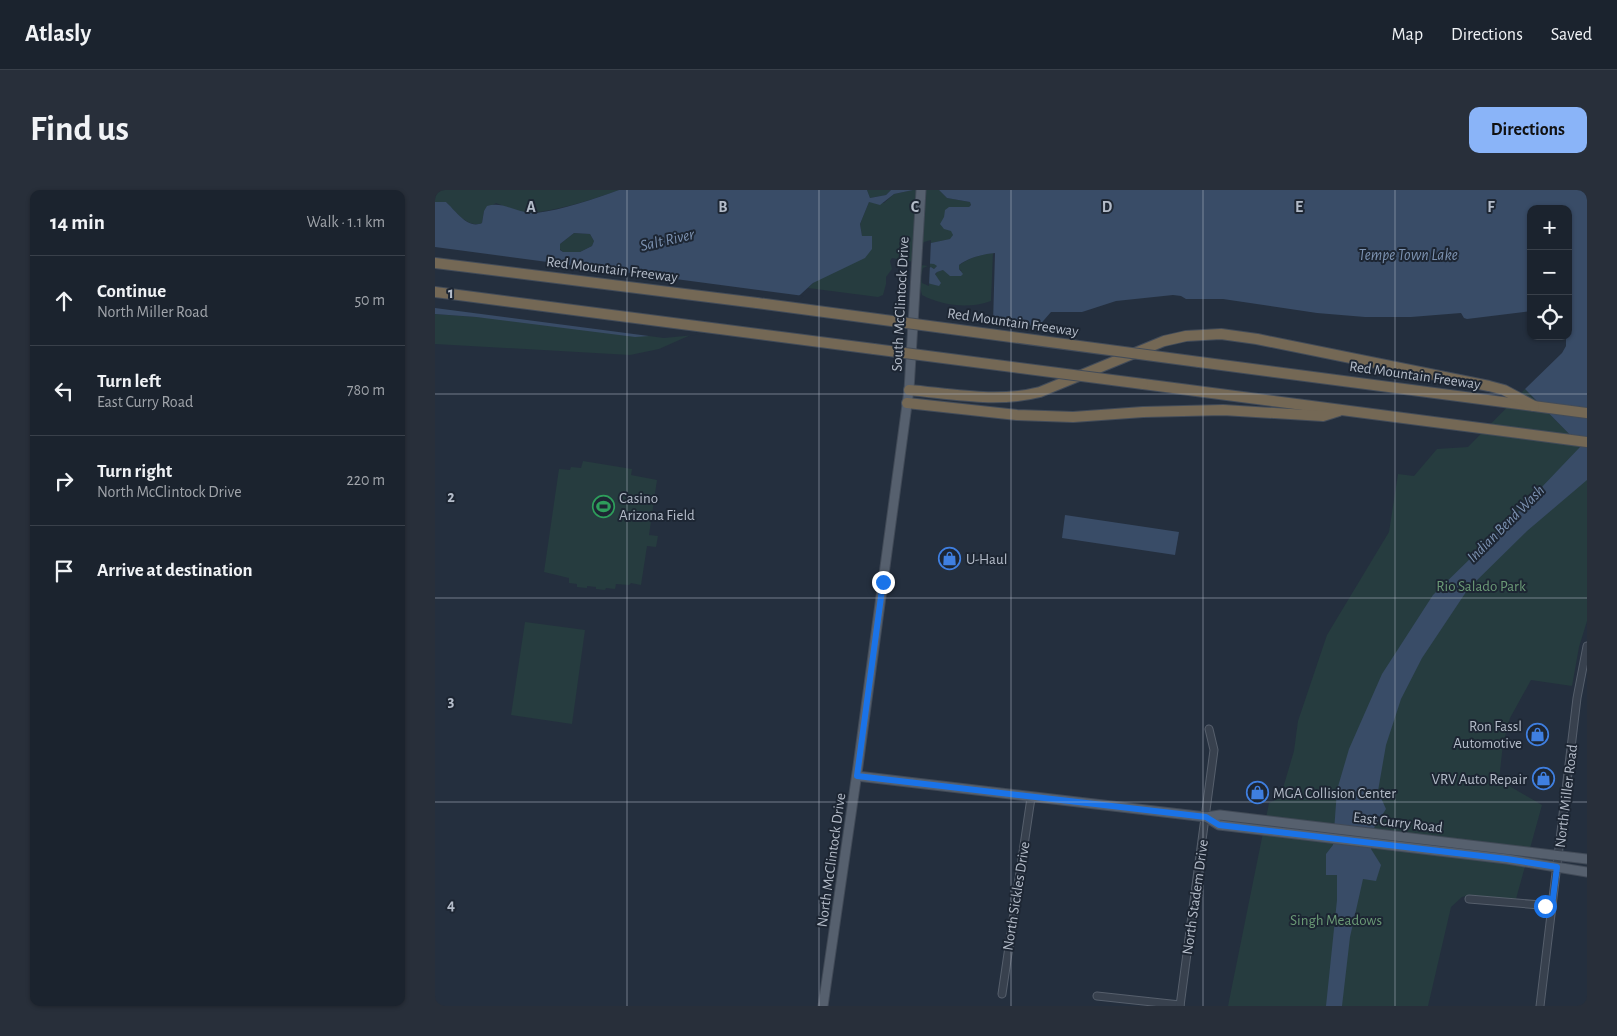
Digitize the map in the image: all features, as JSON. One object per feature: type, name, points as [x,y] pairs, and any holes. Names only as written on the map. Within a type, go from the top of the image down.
[{"type":"highway","name":"Red Mountain Freeway","points":[[435,263],[549,276],[1587,413]]},
{"type":"highway","points":[[435,292],[1587,442]]},
{"type":"highway","points":[[909,390],[995,398],[1021,397],[1040,392],[1164,341],[1186,336],[1221,334],[1257,339],[1504,390],[1534,406]]},
{"type":"highway","points":[[907,403],[1017,415],[1073,417],[1143,412],[1223,410],[1323,416],[1344,409]]},
{"type":"main road","name":"South McClintock Drive","points":[[909,390],[921,190]]},
{"type":"main road","name":"North McClintock Drive","points":[[823,1006],[857,776],[909,390]]},
{"type":"main road","name":"East Curry Road","points":[[857,776],[1031,798],[1206,817],[1220,815],[1587,872]]},
{"type":"main road","name":"East Curry Road","points":[[1379,839],[1587,859]]},
{"type":"street","name":"North Miller Road","points":[[1540,1006],[1577,698],[1587,646]]},
{"type":"street","name":"North Stadem Drive","points":[[1180,1006],[1214,750],[1209,729]]},
{"type":"street","name":"North Sickles Drive","points":[[1001,994],[1031,798]]},
{"type":"street","points":[[1469,899],[1552,906]]},
{"type":"street","points":[[1097,996],[1180,1006]]},
{"type":"green space","points":[[435,190],[619,190],[585,202],[531,213],[512,210],[496,203],[484,211],[482,223],[472,224],[462,218],[446,202],[435,202]]},
{"type":"green space","points":[[867,190],[891,190],[886,195],[870,198]]},
{"type":"green space","points":[[913,190],[939,190],[947,198],[970,202],[971,204],[969,207],[949,207],[953,235],[951,239],[926,244],[937,266],[934,269],[931,267],[927,283],[931,284],[939,280],[935,276],[937,272],[943,270],[962,271],[959,269],[959,265],[984,254],[993,253],[991,301],[965,306],[947,304],[930,299],[922,295],[914,262],[892,258],[890,261],[892,269],[886,277],[883,295],[878,297],[808,288],[862,236],[860,224],[869,202],[884,203],[894,194]]},
{"type":"green space","points":[[574,233],[590,234],[594,241],[592,246],[580,252],[563,252],[560,249],[560,244]]},
{"type":"green space","points":[[435,314],[695,333],[659,349],[630,355],[435,344]]},
{"type":"green space","name":"Rio Salado Park","points":[[1525,389],[1587,452],[1587,621],[1579,647],[1572,686],[1531,680],[1510,718],[1503,744],[1499,780],[1542,805],[1516,899],[1469,895],[1462,897],[1451,907],[1428,1006],[1228,1006],[1269,803],[1280,798],[1294,751],[1298,721],[1327,635],[1389,532],[1398,474],[1414,476],[1437,449],[1468,447]]},
{"type":"green space","name":"Casino Arizona Field","points":[[583,461],[632,469],[631,475],[657,480],[649,535],[658,536],[656,547],[647,546],[641,585],[631,583],[629,585],[616,584],[615,589],[606,588],[605,590],[587,586],[587,588],[577,587],[577,584],[569,583],[569,578],[544,572],[559,469],[581,468]]},
{"type":"green space","points":[[525,622],[585,630],[572,724],[511,715]]},
{"type":"water","name":"Salt River","points":[[619,190],[867,190],[870,198],[886,195],[891,190],[913,190],[894,194],[880,205],[869,202],[860,224],[862,236],[872,236],[872,249],[865,258],[813,283],[778,315],[695,333],[635,337],[476,317],[435,314],[435,202],[446,202],[467,222],[477,224],[482,223],[487,206],[505,206],[529,213],[546,212]],"holes":[[[574,233],[590,234],[594,241],[592,246],[580,252],[563,252],[560,250],[560,244]]]},
{"type":"water","name":"Tempe Town Lake","points":[[939,190],[1587,190],[1587,480],[1527,531],[1468,589],[1422,658],[1401,699],[1386,745],[1378,791],[1386,809],[1374,828],[1371,849],[1381,865],[1376,881],[1363,879],[1350,937],[1342,1006],[1326,1006],[1337,900],[1337,875],[1326,875],[1326,854],[1333,845],[1337,790],[1349,749],[1382,674],[1433,595],[1519,511],[1581,446],[1525,389],[1562,353],[1566,346],[1566,340],[1572,340],[1572,205],[1527,205],[1527,312],[1467,319],[1461,313],[1411,317],[1365,317],[1317,313],[1223,299],[1186,299],[1173,295],[1116,301],[1082,312],[1051,312],[1037,328],[993,323],[995,253],[967,260],[959,265],[959,269],[963,274],[961,276],[950,276],[943,270],[937,272],[935,274],[941,283],[939,286],[927,283],[925,270],[931,267],[934,269],[937,266],[923,263],[926,244],[950,239],[953,235],[951,231],[944,229],[940,224],[945,210],[949,207],[969,207],[971,205],[970,202],[947,198]]},
{"type":"water","points":[[1065,515],[1179,532],[1175,555],[1062,538]]},
{"type":"pier","points":[[931,240],[929,286],[922,283],[921,276],[923,268],[928,266],[921,265],[918,259],[919,247],[924,242]]},
{"type":"pier","points":[[435,247],[804,296],[779,318],[695,335],[664,338],[435,308]]},
{"type":"pier","points":[[990,320],[1042,327],[1037,331],[992,325]]},
{"type":"place","name":"Casino Arizona Field","points":[[603,507]]},
{"type":"place","name":"U-Haul","points":[[950,559]]},
{"type":"place","name":"Ron Fassl Automotive","points":[[1538,735]]},
{"type":"place","name":"VRV Auto Repair","points":[[1543,779]]},
{"type":"place","name":"MGA Collision Center","points":[[1257,793]]},
{"type":"route","points":[[883,582],[857,776],[1206,817],[1219,825],[1507,859],[1557,867],[1552,906],[1545,906]]},
{"type":"water label","name":"Indian Bend Wash","points":[[1505,523]]},
{"type":"park label","name":"Singh Meadows","points":[[1336,920]]}]
